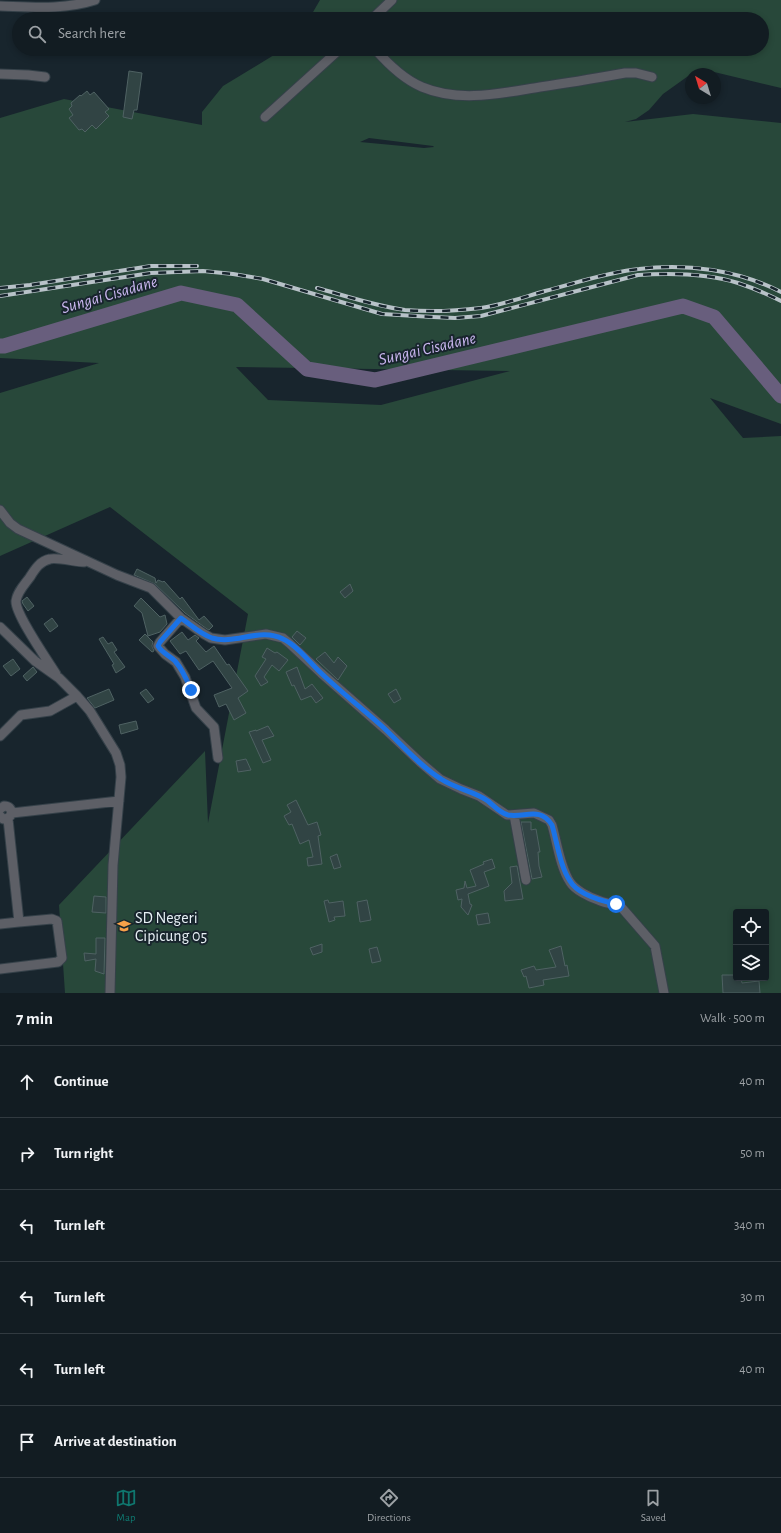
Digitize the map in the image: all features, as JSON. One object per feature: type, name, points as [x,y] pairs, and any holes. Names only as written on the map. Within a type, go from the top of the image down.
[{"type":"street","points":[[0,6],[49,8],[67,7],[96,0]]},
{"type":"street","points":[[379,12],[392,0]]},
{"type":"street","points":[[265,118],[332,56]]},
{"type":"street","points":[[382,56],[390,65],[413,82],[434,91],[460,95],[494,95],[625,73],[636,73],[652,77]]},
{"type":"street","points":[[0,74],[45,77]]},
{"type":"street","points":[[0,510],[10,523],[18,529],[151,588],[181,618],[204,634],[225,640],[266,634],[283,638],[440,779],[461,790],[479,796],[507,815],[534,813],[549,820],[552,825],[563,864],[570,882],[578,890],[599,901],[616,904],[628,914],[654,946],[664,993]]},
{"type":"street","points":[[59,678],[17,607],[16,600],[18,594],[37,566],[43,562],[52,558],[90,562]]},
{"type":"street","points":[[181,618],[158,646],[165,654],[176,662],[185,677],[196,708],[214,727],[218,758]]},
{"type":"street","points":[[0,627],[35,661],[59,678],[77,696],[90,711],[116,753],[120,765],[121,777],[113,865],[110,993]]},
{"type":"street","points":[[0,736],[21,715],[50,711],[77,696]]},
{"type":"street","points":[[7,816],[119,801]]},
{"type":"street","points":[[0,810],[4,806],[8,806],[11,809],[7,816],[19,922]]},
{"type":"street","points":[[514,815],[526,880]]},
{"type":"street","points":[[0,924],[52,919],[57,921],[62,958],[58,962],[0,969]]},
{"type":"green space","points":[[320,0],[781,0],[781,88],[721,74],[721,68],[685,68],[685,78],[663,94],[649,110],[636,119],[625,122],[693,114],[781,123],[781,424],[710,398],[743,438],[781,436],[781,993],[65,993],[59,905],[205,751],[208,823],[248,614],[110,507],[0,556],[0,393],[99,363],[0,358],[0,118],[64,99],[202,125],[202,112],[223,86],[272,56],[769,56],[769,12],[313,12]],"holes":[[[369,138],[434,147],[424,148],[360,142]],[[236,367],[510,371],[381,405],[268,400]]]},
{"type":"building","points":[[129,71],[142,73],[137,110],[134,110],[132,119],[123,117]]},
{"type":"building","points":[[87,91],[90,95],[94,92],[109,109],[105,112],[109,116],[96,129],[92,125],[85,132],[82,129],[79,130],[69,118],[73,115],[69,109],[72,106],[71,103]]},
{"type":"building","points":[[137,569],[155,578],[156,583],[158,580],[164,581],[180,599],[182,597],[199,620],[204,616],[213,626],[209,630],[207,629],[185,613],[155,584],[134,575]]},
{"type":"building","points":[[350,584],[353,591],[345,598],[340,592]]},
{"type":"building","points":[[27,597],[34,606],[28,611],[22,601]]},
{"type":"building","points":[[141,598],[160,617],[165,615],[167,624],[160,632],[148,636],[142,613],[134,606]]},
{"type":"building","points":[[52,618],[58,626],[50,632],[44,624]]},
{"type":"building","points":[[297,631],[306,638],[300,645],[292,637]]},
{"type":"building","points":[[182,632],[188,640],[195,635],[199,638],[196,641],[206,652],[214,646],[227,665],[229,664],[248,691],[238,698],[246,713],[234,720],[226,704],[219,707],[214,695],[232,688],[213,661],[199,670],[186,651],[180,654],[170,641]]},
{"type":"building","points":[[145,634],[153,642],[152,646],[154,651],[152,652],[139,640]]},
{"type":"building","points":[[103,637],[108,644],[112,642],[117,650],[114,652],[125,667],[116,673],[112,665],[114,664],[99,639]]},
{"type":"building","points":[[267,648],[275,653],[277,652],[288,660],[279,671],[272,665],[264,677],[268,682],[261,686],[255,676],[266,659],[262,657]]},
{"type":"building","points":[[325,652],[334,663],[338,657],[347,666],[338,680],[316,659]]},
{"type":"building","points":[[13,659],[20,669],[11,676],[3,666]]},
{"type":"building","points":[[33,667],[37,672],[27,681],[23,676]]},
{"type":"building","points":[[297,667],[305,689],[312,684],[323,698],[316,703],[311,696],[301,700],[294,685],[292,686],[286,672]]},
{"type":"building","points":[[109,689],[114,700],[95,708],[87,698]]},
{"type":"building","points":[[146,689],[154,699],[148,703],[140,693]]},
{"type":"building","points":[[396,689],[401,699],[394,703],[388,694]]},
{"type":"building","points":[[136,721],[138,729],[121,734],[119,725]]},
{"type":"building","points":[[268,726],[274,736],[262,740],[271,760],[263,763],[249,732]]},
{"type":"building","points":[[246,759],[251,770],[238,772],[236,761]]},
{"type":"building","points":[[296,800],[308,825],[317,822],[321,835],[318,836],[322,864],[308,866],[307,858],[313,857],[309,840],[300,844],[292,824],[289,825],[284,816],[291,812],[287,805]]},
{"type":"building","points":[[521,822],[531,822],[531,830],[536,829],[540,852],[538,852],[539,866],[542,877],[532,879]]},
{"type":"building","points":[[337,854],[341,867],[334,869],[330,857]]},
{"type":"building","points":[[492,859],[495,868],[484,872],[489,886],[468,894],[470,904],[472,905],[468,915],[461,907],[462,899],[458,900],[456,890],[464,888],[465,881],[467,888],[476,886],[470,870],[484,864],[483,862]]},
{"type":"building","points":[[517,866],[523,899],[505,901],[504,891],[512,883],[510,867]]},
{"type":"building","points":[[94,896],[106,897],[106,913],[92,912]]},
{"type":"building","points":[[328,900],[329,903],[343,901],[345,916],[334,917],[335,920],[329,922],[324,901]]},
{"type":"building","points":[[367,900],[371,920],[360,922],[357,902]]},
{"type":"building","points":[[488,913],[490,923],[478,925],[476,915]]},
{"type":"building","points":[[96,938],[105,938],[104,974],[95,971],[96,959],[85,961],[84,953],[96,954]]},
{"type":"building","points":[[322,944],[322,952],[313,955],[310,948]]},
{"type":"building","points":[[561,946],[565,966],[567,965],[569,976],[543,980],[544,985],[529,988],[526,976],[524,977],[521,970],[534,966],[536,970],[556,967],[549,950]]},
{"type":"building","points":[[377,947],[381,961],[372,963],[369,949]]},
{"type":"building","points":[[722,975],[733,975],[733,981],[742,981],[742,983],[759,981],[760,993],[723,993]]},
{"type":"waterway","name":"Sungai Cisadane","points":[[0,346],[181,293],[237,305],[307,369],[375,380],[683,306],[714,317],[781,396]]},
{"type":"railway","points":[[0,288],[30,285],[151,266],[197,266]]},
{"type":"railway","points":[[317,288],[383,306],[405,310],[452,310],[481,308],[497,305],[580,281],[627,270],[675,267],[730,273],[765,284],[781,292]]},
{"type":"railway","points":[[0,296],[151,273],[203,271],[263,279],[382,314],[455,318],[481,316],[638,275],[676,274],[714,277],[738,283],[781,301]]},
{"type":"place","name":"SD Negeri Cipicung 05","points":[[124,926]]},
{"type":"route","points":[[191,690],[176,662],[165,654],[158,646],[181,618],[211,638],[225,640],[266,634],[283,638],[440,779],[461,790],[479,796],[507,815],[534,813],[549,820],[552,825],[563,864],[570,882],[578,890],[599,901],[616,904]]}]
